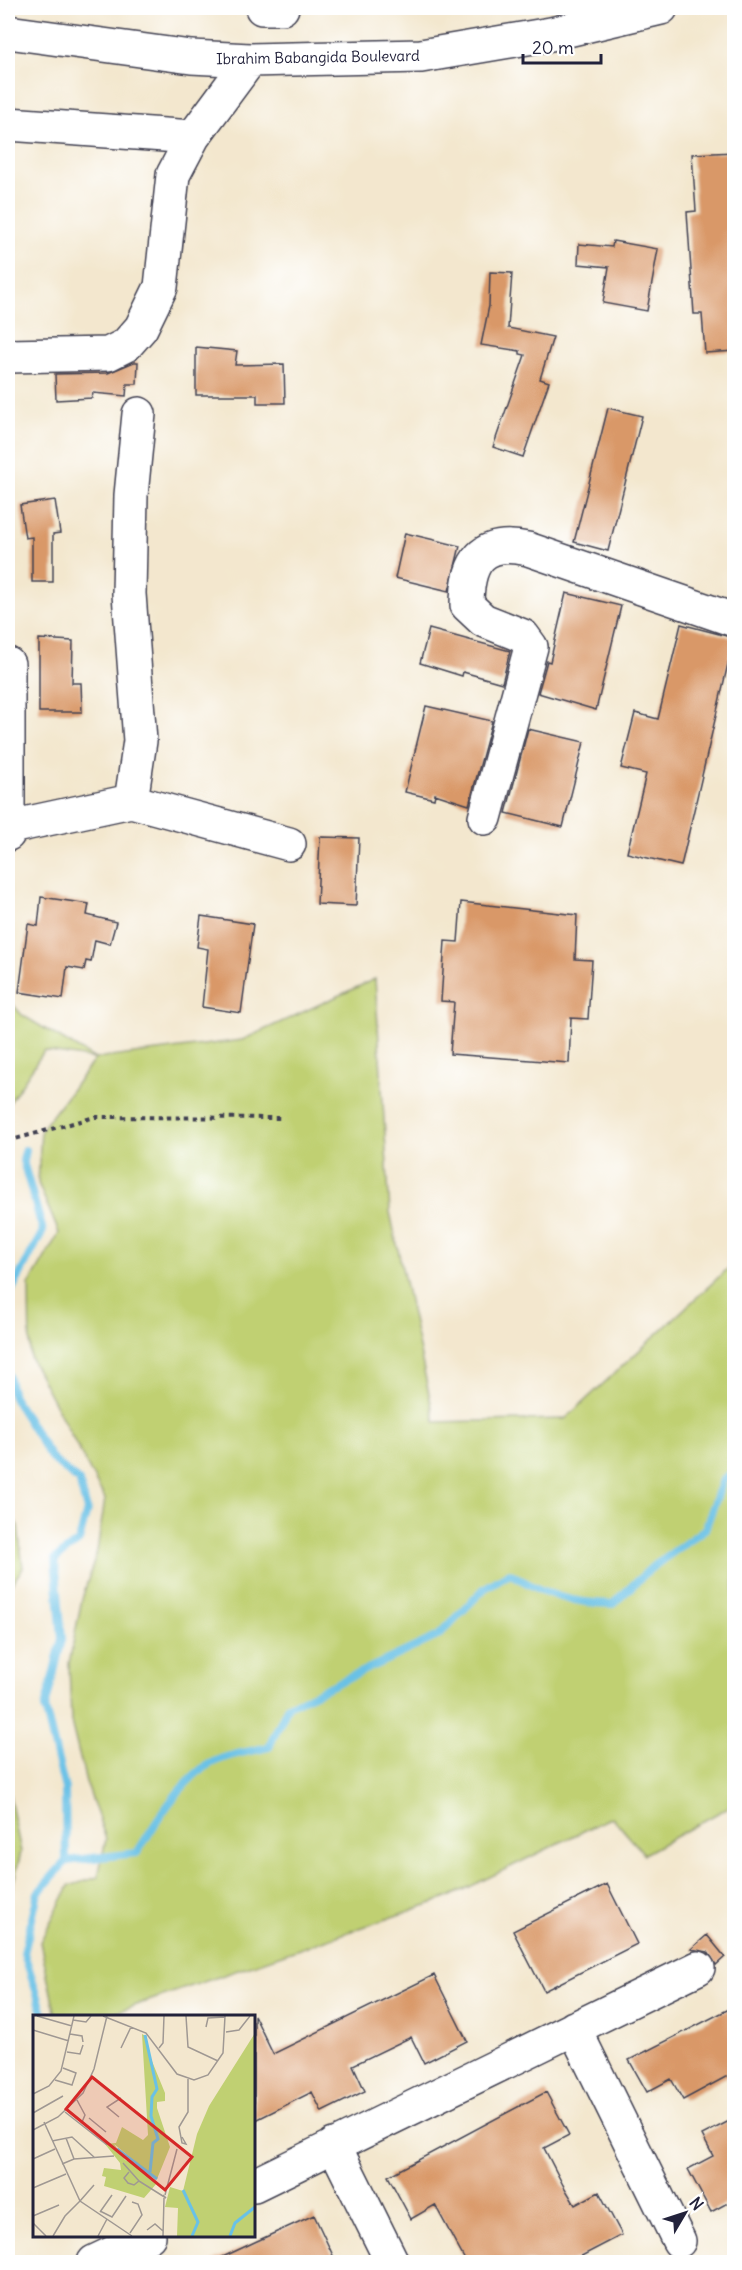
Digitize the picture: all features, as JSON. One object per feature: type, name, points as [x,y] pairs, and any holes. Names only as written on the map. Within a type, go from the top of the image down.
[{"type":"street","points":[[262,8],[282,8]]},
{"type":"street","name":"Ibrahim Babangida Boulevard","points":[[8,32],[191,57],[250,60],[421,56],[551,34],[661,8]]},
{"type":"street","points":[[8,356],[108,354],[126,345],[141,328],[161,286],[173,175],[193,137],[250,60]]},
{"type":"street","points":[[8,124],[193,137]]},
{"type":"street","points":[[131,801],[140,741],[129,594],[131,495],[139,414]]},
{"type":"street","points":[[485,818],[531,647],[523,636],[483,620],[467,605],[467,583],[474,563],[488,551],[507,544],[528,549],[735,620]]},
{"type":"street","points":[[8,664],[9,831],[131,801],[289,844]]},
{"type":"street","points":[[255,2184],[698,1968]]},
{"type":"street","points":[[574,2028],[679,2241]]},
{"type":"street","points":[[334,2145],[392,2262]]},
{"type":"street","points":[[94,2262],[145,2237]]},
{"type":"path","points":[[8,1140],[96,1117],[282,1118]]},
{"type":"green space","points":[[375,979],[390,1212],[435,1422],[565,1419],[734,1263],[734,1804],[644,1854],[612,1817],[447,1898],[108,2015],[56,2015],[40,1942],[69,1886],[98,1877],[106,1839],[86,1782],[71,1722],[69,1663],[82,1599],[97,1551],[105,1499],[30,1357],[29,1285],[59,1233],[38,1183],[41,1130],[95,1059],[242,1040]]},
{"type":"green space","points":[[8,999],[22,1015],[95,1059],[44,1051],[8,1105]]},
{"type":"green space","points":[[8,1510],[18,1526],[23,1568],[8,1589]]},
{"type":"green space","points":[[8,1788],[21,1852],[8,1905]]},
{"type":"building","points":[[735,152],[735,351],[705,353],[702,314],[694,314],[687,212],[696,211],[692,154]]},
{"type":"building","points":[[613,241],[658,249],[647,311],[603,303],[609,267],[578,264],[579,244],[612,247]]},
{"type":"building","points":[[490,272],[512,273],[508,328],[553,337],[540,379],[549,382],[523,457],[493,447],[525,355],[520,354],[520,351],[481,345],[489,306]]},
{"type":"building","points":[[196,347],[237,351],[235,365],[284,364],[285,403],[257,403],[257,395],[196,395]]},
{"type":"building","points":[[138,362],[137,384],[127,384],[126,396],[93,393],[92,398],[56,400],[55,374],[108,373]]},
{"type":"building","points":[[608,408],[642,416],[608,551],[574,542]]},
{"type":"building","points":[[55,500],[60,533],[53,534],[53,582],[32,582],[32,537],[25,538],[20,505]]},
{"type":"building","points":[[405,533],[460,546],[449,591],[395,578]]},
{"type":"building","points":[[566,593],[621,606],[596,710],[538,693],[547,661],[550,662]]},
{"type":"building","points":[[681,624],[734,638],[681,866],[627,853],[646,774],[621,768],[635,713],[658,719]]},
{"type":"building","points":[[429,629],[510,651],[502,683],[463,672],[462,676],[420,663]]},
{"type":"building","points":[[39,639],[73,641],[72,683],[81,683],[82,712],[39,712]]},
{"type":"building","points":[[426,706],[492,721],[469,805],[435,794],[434,799],[405,792]]},
{"type":"building","points":[[528,729],[584,742],[563,827],[506,813]]},
{"type":"building","points":[[320,837],[359,838],[356,906],[317,904]]},
{"type":"building","points":[[41,897],[89,904],[87,915],[116,922],[110,944],[95,940],[91,962],[86,961],[84,970],[67,967],[63,999],[19,992],[28,924],[38,926]]},
{"type":"building","points":[[461,902],[577,915],[575,959],[592,960],[588,1019],[571,1018],[569,1063],[450,1054],[454,1002],[441,1001],[445,941],[458,942]]},
{"type":"building","points":[[201,916],[253,924],[241,1013],[202,1007],[208,949],[197,947]]},
{"type":"building","points":[[607,1884],[637,1944],[544,1991],[513,1931]]},
{"type":"building","points":[[707,1935],[725,1957],[716,1965],[708,1952],[691,1949]]},
{"type":"building","points":[[434,1975],[467,2041],[424,2063],[411,2037],[353,2065],[365,2091],[322,2112],[312,2092],[255,2120],[255,2017],[273,2054]]},
{"type":"building","points":[[735,2006],[735,2072],[683,2100],[671,2079],[647,2092],[629,2060]]},
{"type":"building","points":[[546,2092],[569,2135],[544,2148],[563,2185],[575,2205],[599,2192],[622,2235],[570,2262],[466,2262],[435,2205],[411,2219],[388,2176]]},
{"type":"building","points":[[735,2118],[735,2199],[711,2212],[688,2169],[713,2156],[702,2135]]},
{"type":"building","points":[[314,2215],[336,2262],[212,2262],[257,2241]]},
{"type":"waterway","points":[[8,1297],[43,1231],[23,1161],[25,1150]]},
{"type":"waterway","points":[[8,1375],[13,1397],[52,1459],[79,1481],[87,1510],[79,1541],[55,1559],[62,1639],[45,1708],[65,1789],[66,1861],[38,1893],[24,1953],[44,2015]]},
{"type":"waterway","points":[[66,1861],[137,1853],[175,1796],[203,1768],[226,1757],[269,1747],[288,1706],[438,1636],[485,1588],[510,1573],[559,1597],[613,1604],[650,1569],[705,1529],[723,1480],[734,1471]]}]
